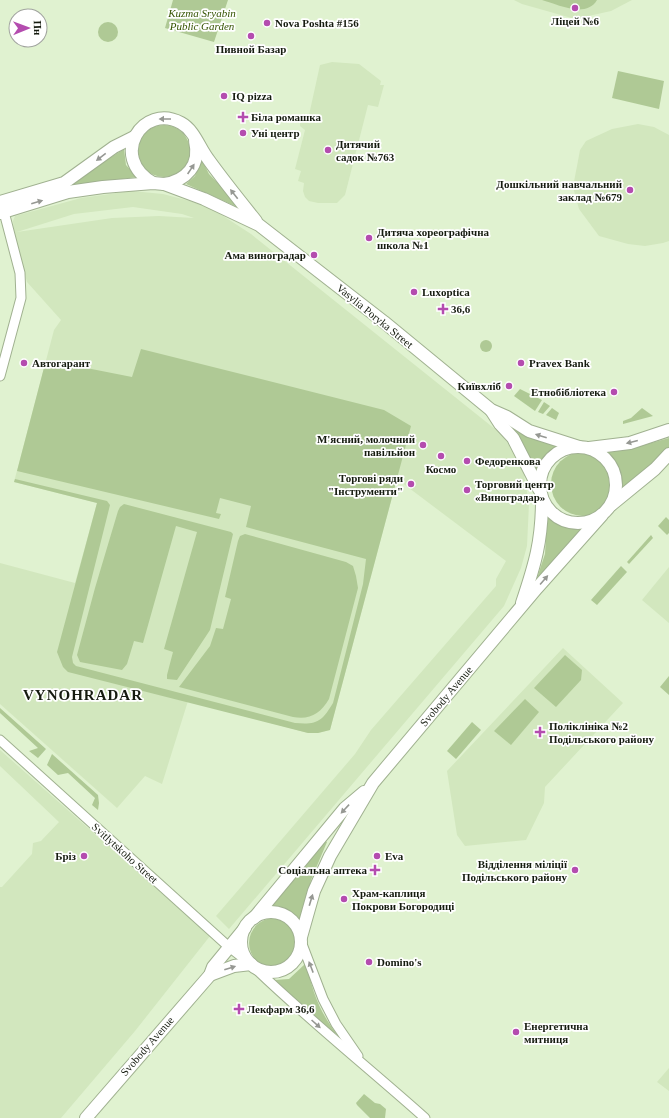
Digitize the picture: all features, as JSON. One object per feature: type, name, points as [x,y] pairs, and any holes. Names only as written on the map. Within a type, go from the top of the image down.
[{"type":"street","name":"Vasylia Poryka Street","points":[[259,224],[207,158],[190,130],[181,123],[171,119],[160,118],[149,122],[140,128],[134,137],[131,148],[132,159],[136,169],[143,177],[158,184],[204,199],[259,224],[384,322],[491,410],[507,417],[528,431],[582,448]]},
{"type":"street","name":"Vasylia Poryka Street","points":[[1,209],[64,183],[114,147],[134,137]]},
{"type":"street","name":"Vasylia Poryka Street","points":[[1,209],[68,192],[103,187],[175,183],[184,178],[192,170],[196,160],[197,149],[195,138]]},
{"type":"street","points":[[0,376],[21,298],[20,273],[1,209]]},
{"type":"street","name":"Vasylia Poryka Street","points":[[491,410],[500,424],[513,438],[542,495]]},
{"type":"street","points":[[669,430],[630,444],[564,450],[552,458],[547,464],[541,477],[542,495],[550,511],[568,522],[582,523],[596,519],[602,515],[611,504],[655,468],[669,454]]},
{"type":"street","points":[[582,448],[599,454],[613,470],[616,491],[611,504]]},
{"type":"street","name":"Svobody Avenue","points":[[519,610],[539,549],[542,525],[542,495]]},
{"type":"street","name":"Svobody Avenue","points":[[301,941],[314,891],[330,856],[374,783],[519,610],[602,515]]},
{"type":"street","name":"Svitlytskoho Street","points":[[0,740],[229,947],[254,967],[342,1048],[363,1062],[425,1118]]},
{"type":"street","name":"Svobody Avenue","points":[[86,1118],[210,976],[213,967],[229,947],[345,808],[374,783]]},
{"type":"street","points":[[270,912],[282,914],[293,921],[301,941],[295,961],[286,969],[274,972],[254,967],[242,950],[242,939],[249,923],[270,912]]},
{"type":"street","name":"Svitlytskoho Street","points":[[301,941],[323,999],[336,1024],[363,1062]]},
{"type":"street","name":"Svobody Avenue","points":[[210,976],[234,966],[254,967]]},
{"type":"shaded area","name":"Ліцей №6","points":[[514,0],[632,0],[611,11],[575,19],[522,4]]},
{"type":"shaded area","name":"Дитячий садок №763","points":[[332,62],[359,64],[381,81],[380,85],[384,85],[378,107],[368,105],[345,195],[337,203],[318,203],[309,201],[305,197],[303,191],[304,183],[298,181],[301,171],[295,169],[305,130],[300,126],[300,120],[304,115],[309,115],[320,65]]},
{"type":"shaded area","points":[[638,124],[654,127],[669,135],[669,241],[645,246],[628,244],[599,236],[579,209],[573,187],[580,150],[586,141],[612,129]]},
{"type":"shaded area","points":[[132,191],[163,194],[190,201],[214,210],[251,234],[500,433],[515,453],[524,475],[529,504],[527,546],[521,568],[504,606],[229,929],[216,916],[355,754],[371,730],[496,586],[496,579],[506,561],[397,479],[330,730],[318,733],[308,733],[188,701],[162,784],[145,776],[117,808],[0,704],[0,563],[75,583],[97,503],[14,482],[54,330],[61,320],[27,282],[14,233],[13,221],[15,216],[81,198]],"holes":[[[133,207],[182,214],[194,218],[159,216],[112,218],[17,232],[74,214]]]},
{"type":"shaded area","points":[[669,567],[669,623],[642,600]]},
{"type":"shaded area","name":"Поліклініка №2 Подільського району","points":[[563,648],[623,703],[545,787],[544,803],[526,840],[465,846],[457,835],[447,771]]},
{"type":"shaded area","points":[[0,750],[210,936],[135,1031],[61,1118],[0,1118],[0,887],[2,887],[32,854],[33,843],[41,841],[59,822],[0,766]]},
{"type":"shaded area","points":[[669,1068],[669,1091],[657,1082]]},
{"type":"green space","name":"Kuzma Sryabin Public Garden","points":[[173,0],[228,0],[214,42],[165,28]]},
{"type":"green space","points":[[542,0],[597,0],[592,6],[586,9],[571,9]]},
{"type":"green space","points":[[108,22],[115,25],[118,32],[115,39],[108,42],[101,39],[98,32],[101,25]]},
{"type":"green space","points":[[618,71],[664,81],[659,109],[612,98]]},
{"type":"green space","points":[[159,125],[169,125],[179,129],[186,136],[190,146],[190,156],[186,166],[179,173],[169,177],[159,177],[149,173],[142,166],[138,156],[138,146],[142,136],[149,129]]},
{"type":"green space","points":[[124,149],[126,165],[137,177],[64,187]]},
{"type":"green space","points":[[202,160],[209,174],[244,210],[186,184],[195,176]]},
{"type":"green space","points":[[484,340],[488,340],[492,346],[488,352],[484,352],[480,348],[480,344]]},
{"type":"green space","points":[[141,349],[384,410],[411,426],[330,730],[318,733],[308,733],[68,672],[63,667],[57,652],[97,503],[14,482],[15,479],[107,501],[110,505],[72,657],[73,663],[76,666],[295,723],[314,722],[326,714],[333,703],[363,584],[366,559],[246,527],[251,506],[220,498],[216,513],[221,514],[219,519],[17,471],[46,360],[132,377]]},
{"type":"green space","points":[[520,389],[542,400],[535,411],[514,396]]},
{"type":"green space","points":[[544,402],[550,406],[543,414],[538,412]]},
{"type":"green space","points":[[552,408],[559,413],[556,420],[546,415]]},
{"type":"green space","points":[[642,408],[653,416],[623,424],[623,421],[631,418]]},
{"type":"green space","points":[[512,425],[564,446],[548,456],[536,472],[509,428]]},
{"type":"green space","points":[[669,438],[669,451],[620,493],[619,472],[607,454],[609,451],[633,448]]},
{"type":"green space","points":[[583,452],[601,458],[609,466],[615,484],[609,502],[601,510],[583,516],[565,510],[557,502],[551,484],[557,466],[565,458]]},
{"type":"green space","points":[[124,504],[231,532],[233,534],[210,630],[177,680],[167,679],[173,652],[164,649],[197,532],[176,526],[143,643],[134,641],[127,664],[122,670],[80,662],[77,655],[118,511]]},
{"type":"green space","points":[[550,517],[567,526],[584,527],[534,587],[545,554],[547,519]]},
{"type":"green space","points":[[666,517],[669,520],[669,533],[667,535],[658,526]]},
{"type":"green space","points":[[245,534],[346,562],[353,566],[358,588],[329,699],[322,709],[309,717],[293,717],[179,687],[210,646],[216,628],[223,629],[231,599],[225,597],[238,541],[240,536]]},
{"type":"green space","points":[[651,535],[653,538],[629,564],[627,562]]},
{"type":"green space","points":[[621,566],[627,572],[597,605],[591,600]]},
{"type":"green space","points":[[565,655],[582,670],[581,680],[556,707],[534,688]]},
{"type":"green space","points":[[669,676],[669,695],[660,687]]},
{"type":"green space","points":[[525,699],[539,712],[511,745],[494,731]]},
{"type":"green space","points":[[0,708],[46,749],[38,758],[29,751],[38,748],[0,713]]},
{"type":"green space","points":[[472,722],[481,730],[456,759],[447,751]]},
{"type":"green space","points":[[52,754],[98,795],[98,810],[92,805],[95,798],[68,773],[58,775],[47,765]]},
{"type":"green space","points":[[323,840],[327,842],[311,880],[303,923],[296,915],[284,908],[269,907]]},
{"type":"green space","points":[[274,918],[284,920],[292,925],[297,933],[299,943],[297,953],[292,961],[284,966],[274,968],[264,966],[256,961],[251,953],[249,943],[251,933],[256,925],[264,920]]},
{"type":"green space","points":[[304,965],[308,965],[311,983],[317,1000],[336,1033],[333,1035],[274,980],[289,979]]},
{"type":"green space","points":[[364,1094],[375,1103],[380,1104],[386,1109],[385,1118],[370,1118],[357,1105],[356,1103]]},
{"type":"place","name":"Ліцей №6","points":[[575,8]]},
{"type":"place","name":"Nova Poshta #156","points":[[267,23]]},
{"type":"place","name":"Пивной Базар","points":[[251,36]]},
{"type":"place","name":"IQ pizza","points":[[224,96]]},
{"type":"place","name":"Біла ромашка","points":[[243,117]]},
{"type":"place","name":"Уні центр","points":[[243,133]]},
{"type":"place","name":"Дитячий садок №763","points":[[328,150]]},
{"type":"place","name":"Дошкільний навчальний заклад №679","points":[[630,190]]},
{"type":"place","name":"Дитяча хореографічна школа №1","points":[[369,238]]},
{"type":"place","name":"Ама виноградар","points":[[314,255]]},
{"type":"place","name":"Luxoptica","points":[[414,292]]},
{"type":"place","name":"36,6","points":[[443,309]]},
{"type":"place","name":"Автогарант","points":[[24,363]]},
{"type":"place","name":"Pravex Bank","points":[[521,363]]},
{"type":"place","name":"Київхліб","points":[[509,386]]},
{"type":"place","name":"Етнобібліотека","points":[[614,392]]},
{"type":"place","name":"М'ясний, молочний павільйон","points":[[423,445]]},
{"type":"place","name":"Космо","points":[[441,456]]},
{"type":"place","name":"Федоренкова","points":[[467,461]]},
{"type":"place","name":"Торгові ряди \"Інструменти\"","points":[[411,484]]},
{"type":"place","name":"Торговий центр «Виноградар»","points":[[467,490]]},
{"type":"place","name":"Поліклініка №2 Подільського району","points":[[540,732]]},
{"type":"place","name":"Бріз","points":[[84,856]]},
{"type":"place","name":"Eva","points":[[377,856]]},
{"type":"place","name":"Соціальна аптека","points":[[375,870]]},
{"type":"place","name":"Відділення міліції Подільського району","points":[[575,870]]},
{"type":"place","name":"Храм-каплиця Покрови Богородиці","points":[[344,899]]},
{"type":"place","name":"Domino's","points":[[369,962]]},
{"type":"place","name":"Лекфарм 36,6","points":[[239,1009]]},
{"type":"place","name":"Енергетична митниця","points":[[516,1032]]},
{"type":"district","name":"VYNOHRADAR","points":[[83,695]]}]
